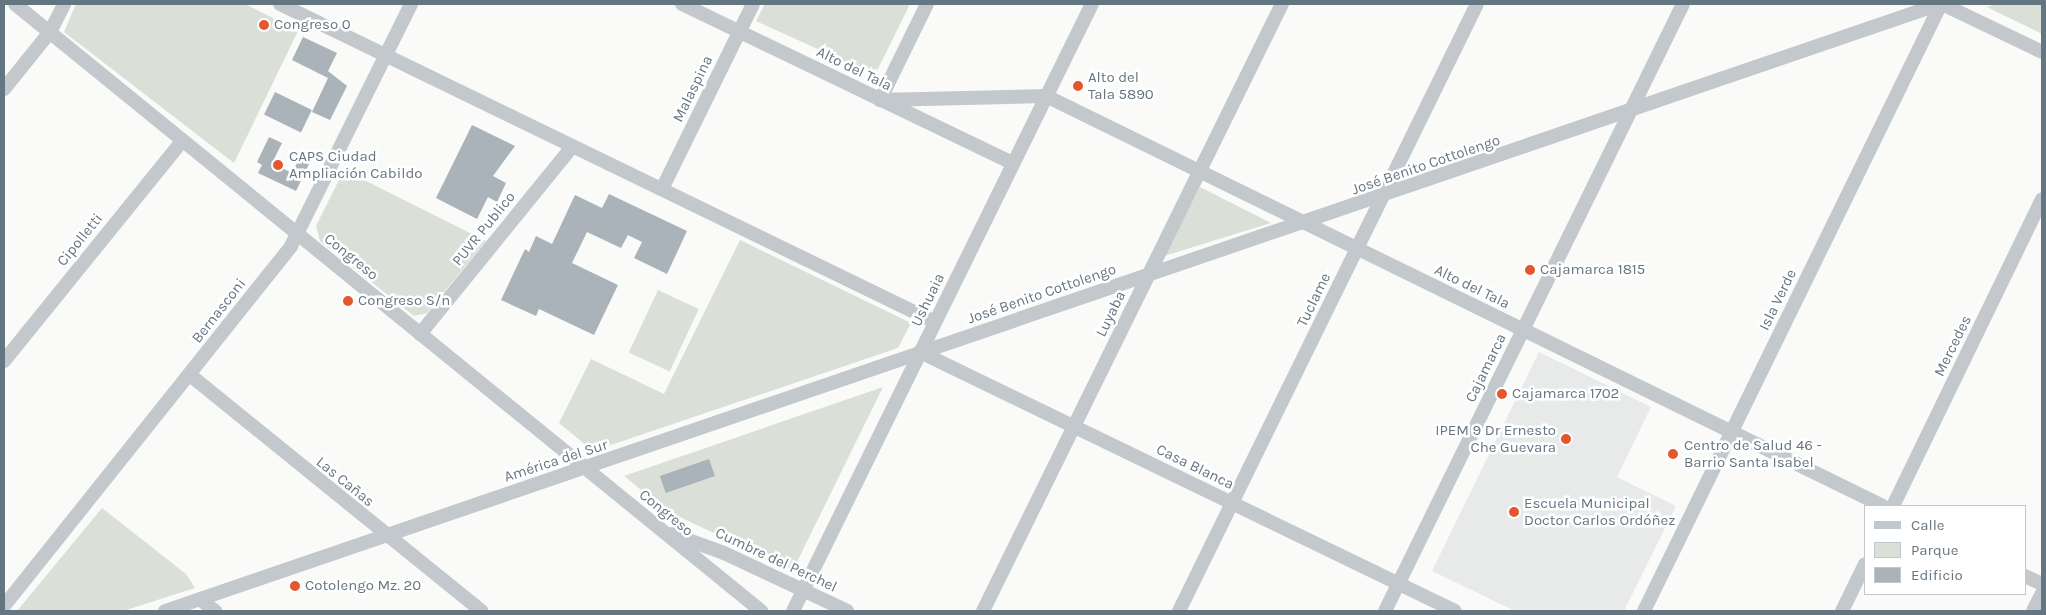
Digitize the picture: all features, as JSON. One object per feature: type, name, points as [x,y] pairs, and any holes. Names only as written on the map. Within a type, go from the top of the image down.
[{"type":"street","name":"Congreso","points":[[15,4],[761,611]]},
{"type":"street","points":[[4,89],[50,32],[64,4]]},
{"type":"street","points":[[280,4],[935,322]]},
{"type":"street","name":"Bernasconi","points":[[4,606],[190,375],[298,235],[411,4]]},
{"type":"street","name":"Alto del Tala","points":[[682,4],[1013,164]]},
{"type":"street","name":"Malaspina","points":[[662,189],[753,4]]},
{"type":"street","points":[[927,4],[880,100],[1046,96]]},
{"type":"street","name":"Ushuaia","points":[[793,611],[1092,4]]},
{"type":"street","name":"Luyaba","points":[[983,611],[1282,4]]},
{"type":"street","name":"Tuclame","points":[[1179,611],[1477,4]]},
{"type":"street","name":"Cajamarca","points":[[1385,611],[1683,4]]},
{"type":"street","points":[[1941,4],[2042,52]]},
{"type":"street","name":"José Benito Cottolengo","points":[[920,352],[1630,113],[1941,4]]},
{"type":"street","name":"Isla Verde","points":[[1644,611],[1941,4]]},
{"type":"street","name":"Alto del Tala","points":[[1046,96],[1881,505]]},
{"type":"street","name":"Cipolletti","points":[[4,360],[182,140]]},
{"type":"street","name":"PUVR Publico","points":[[420,334],[573,146]]},
{"type":"street","name":"Mercedes","points":[[1893,505],[2042,199]]},
{"type":"street","name":"Casa Blanca","points":[[920,352],[1455,611]]},
{"type":"street","name":"América del Sur","points":[[165,611],[920,352]]},
{"type":"street","name":"Las Cañas","points":[[190,375],[385,536],[482,611]]},
{"type":"street","name":"Cumbre del Perchel","points":[[663,531],[804,590],[847,611]]},
{"type":"street","points":[[1842,611],[1864,566]]},
{"type":"street","points":[[2026,576],[2042,584]]},
{"type":"street","points":[[2034,611],[2042,593]]},
{"type":"street","points":[[201,600],[215,611]]},
{"type":"shaded area","points":[[1539,352],[1651,407],[1617,477],[1676,506],[1624,611],[1515,611],[1432,571]]},
{"type":"green space","points":[[76,4],[245,4],[298,31],[234,163],[64,32]]},
{"type":"green space","points":[[765,4],[910,4],[875,75],[756,21]]},
{"type":"green space","points":[[1996,4],[2042,4],[2042,34],[1987,7]]},
{"type":"green space","points":[[344,170],[486,241],[427,313],[414,316],[320,241],[316,226]]},
{"type":"green space","points":[[1200,187],[1271,223],[1164,256]]},
{"type":"green space","points":[[740,240],[911,323],[898,348],[593,451],[559,423],[591,359],[664,394]]},
{"type":"green space","points":[[658,290],[699,309],[670,372],[629,353]]},
{"type":"green space","points":[[883,387],[793,570],[667,511],[624,476]]},
{"type":"green space","points":[[102,508],[186,574],[195,588],[123,611],[17,611]]},
{"type":"building","points":[[303,37],[337,53],[328,71],[347,86],[330,120],[312,112],[328,78],[292,60]]},
{"type":"building","points":[[275,92],[312,110],[301,132],[264,114]]},
{"type":"building","points":[[472,125],[515,146],[493,176],[506,183],[497,202],[488,197],[477,219],[436,198]]},
{"type":"building","points":[[269,137],[282,143],[272,163],[292,173],[301,155],[311,160],[296,191],[258,173],[262,165],[257,162]]},
{"type":"building","points":[[609,194],[687,231],[667,274],[634,258],[642,242],[628,235],[621,248],[587,232],[572,263],[618,285],[594,335],[539,309],[536,316],[501,300],[525,249],[529,252],[536,236],[552,244],[575,195],[602,208]]},
{"type":"building","points":[[709,459],[715,476],[666,493],[660,476]]},
{"type":"place","name":"Congreso 0","points":[[264,25]]},
{"type":"place","name":"Alto del Tala 5890","points":[[1078,86]]},
{"type":"place","name":"CAPS Ciudad Ampliación Cabildo","points":[[278,165]]},
{"type":"place","name":"Cajamarca 1815","points":[[1530,270]]},
{"type":"place","name":"Congreso S/n","points":[[348,301]]},
{"type":"place","name":"Cajamarca 1702","points":[[1502,394]]},
{"type":"place","name":"IPEM 9 Dr Ernesto Che Guevara","points":[[1566,439]]},
{"type":"place","name":"Centro de Salud 46 - Barrio Santa Isabel","points":[[1673,454]]},
{"type":"place","name":"Escuela Municipal Doctor Carlos Ordóñez","points":[[1514,512]]},
{"type":"place","name":"Cotolengo Mz. 20","points":[[295,586]]}]
